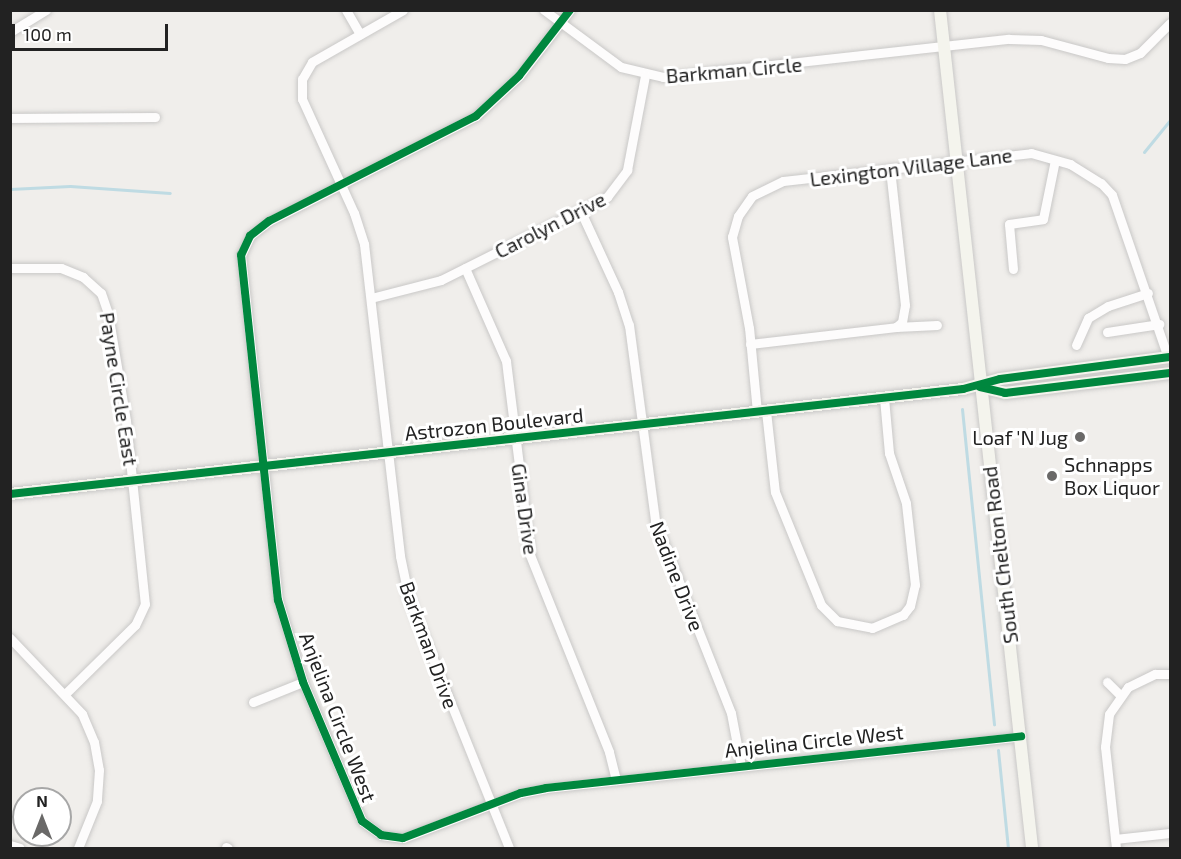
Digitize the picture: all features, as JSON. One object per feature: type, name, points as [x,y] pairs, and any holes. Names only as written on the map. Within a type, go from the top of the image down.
[{"type":"main road","name":"South Chelton Road","points":[[940,10],[1032,849]]},
{"type":"main road","name":"Astrozon Boulevard","points":[[10,494],[980,387],[1000,379],[1169,357]]},
{"type":"main road","name":"Astrozon Boulevard","points":[[980,387],[1005,393],[1170,374]]},
{"type":"street","points":[[10,32],[46,10]]},
{"type":"street","points":[[346,10],[360,34]]},
{"type":"street","points":[[340,187],[306,112],[300,89],[312,62],[403,10]]},
{"type":"street","name":"Barkman Circle","points":[[544,10],[612,62],[645,76],[675,77],[1041,40],[1108,58],[1125,59],[1140,53],[1170,23]]},
{"type":"street","name":"Anjelina Circle West","points":[[570,10],[519,76],[476,116],[258,228],[241,255],[261,466],[276,591],[303,682],[355,810],[371,830],[403,838],[533,790],[1021,736]]},
{"type":"street","name":"Carolyn Drive","points":[[371,298],[418,289],[581,212],[616,190],[624,176],[645,76]]},
{"type":"street","points":[[10,118],[155,117]]},
{"type":"street","name":"Lexington Village Lane","points":[[884,398],[889,453],[904,493],[915,585],[910,606],[903,615],[872,628],[837,621],[821,605],[775,492],[732,237],[744,206],[761,190],[783,181],[1031,153],[1086,172],[1112,195],[1169,357]]},
{"type":"street","points":[[1013,269],[1009,224],[1043,219],[1055,160]]},
{"type":"street","points":[[890,169],[905,305],[902,322],[896,327]]},
{"type":"street","name":"Barkman Drive","points":[[340,187],[361,232],[371,298],[400,555],[409,599],[509,849]]},
{"type":"street","name":"Nadine Drive","points":[[581,212],[624,306],[644,424],[656,527],[731,713],[741,766]]},
{"type":"street","name":"Payne Circle East","points":[[10,268],[61,268],[83,277],[105,302],[134,480],[146,604],[135,625],[65,694]]},
{"type":"street","name":"Gina Drive","points":[[465,268],[504,354],[530,555],[609,752],[616,780]]},
{"type":"street","points":[[1076,345],[1088,318],[1108,306],[1148,293]]},
{"type":"street","points":[[1107,332],[1159,324]]},
{"type":"street","points":[[750,344],[896,327],[937,325]]},
{"type":"street","points":[[10,638],[65,694],[88,727],[99,770],[98,801],[78,849]]},
{"type":"street","points":[[1170,674],[1137,681],[1120,695],[1109,714],[1105,734],[1115,844],[1170,833]]},
{"type":"street","name":"Anjelina Circle West","points":[[253,702],[303,682]]},
{"type":"street","points":[[1107,682],[1120,695]]},
{"type":"street","points":[[10,845],[20,849]]},
{"type":"waterway","points":[[1144,152],[1170,120]]},
{"type":"waterway","points":[[10,189],[70,186],[170,193]]},
{"type":"waterway","points":[[962,409],[994,724]]},
{"type":"waterway","points":[[998,750],[1008,848]]},
{"type":"cycle path","points":[[570,10],[519,76],[476,116],[269,221],[250,236],[241,255],[278,600],[303,682],[362,821],[381,835],[403,838],[521,793],[546,788],[1021,736]]},
{"type":"cycle path","points":[[10,494],[963,389],[1000,379],[1170,357]]},
{"type":"cycle path","points":[[980,387],[1005,393],[1170,373]]},
{"type":"place","name":"Loaf 'N Jug","points":[[1080,437]]},
{"type":"place","name":"Schnapps Box Liquor","points":[[1052,476]]}]
